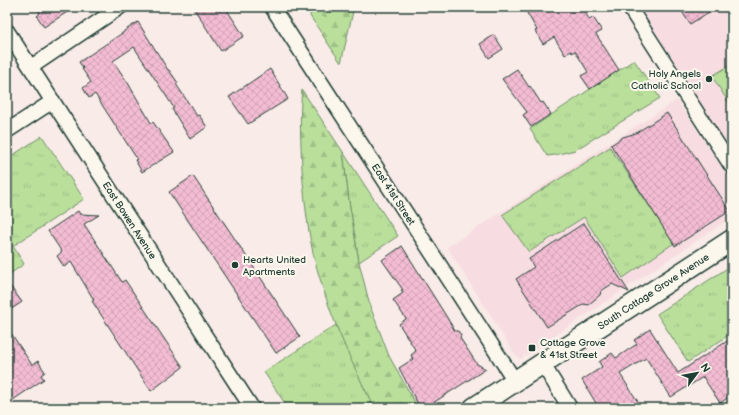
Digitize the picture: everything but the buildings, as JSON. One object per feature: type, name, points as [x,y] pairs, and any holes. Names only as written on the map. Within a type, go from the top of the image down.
[{"type":"main road","name":"South Cottage Grove Avenue","points":[[474,408],[732,240]]},
{"type":"street","points":[[31,67],[120,7]]},
{"type":"street","name":"East 41st Street","points":[[272,7],[515,381]]},
{"type":"street","points":[[629,7],[732,167]]},
{"type":"street","name":"East Bowen Avenue","points":[[7,31],[252,408]]},
{"type":"street","points":[[7,130],[53,101]]},
{"type":"street","points":[[542,364],[570,408]]},
{"type":"shaded area","name":"Holy Angels Catholic School","points":[[639,7],[732,7],[732,152]]},
{"type":"shaded area","points":[[677,100],[732,182],[732,217],[520,359],[514,353],[447,247]]},
{"type":"green space","points":[[312,7],[354,7],[341,63],[310,16]]},
{"type":"green space","points":[[634,60],[660,98],[575,150],[547,156],[530,129]]},
{"type":"green space","points":[[732,64],[732,108],[712,76]]},
{"type":"green space","points":[[302,90],[343,152],[359,262],[370,306],[389,356],[418,408],[374,408],[338,330],[326,298],[313,254],[306,212],[301,139]]},
{"type":"green space","points":[[42,136],[84,199],[13,246],[24,264],[7,276],[7,159]]},
{"type":"green space","points":[[610,147],[674,243],[623,278],[584,217],[529,252],[502,215]]},
{"type":"green space","points":[[343,152],[398,236],[359,262],[349,201]]},
{"type":"green space","points":[[732,265],[732,333],[688,362],[657,314]]},
{"type":"green space","points":[[336,325],[374,408],[288,408],[264,372]]},
{"type":"place","name":"Holy Angels Catholic School","points":[[709,79]]},
{"type":"place","name":"Hearts United Apartments","points":[[235,265]]},
{"type":"place","name":"Cottage Grove & 41st Street","points":[[532,348]]}]
